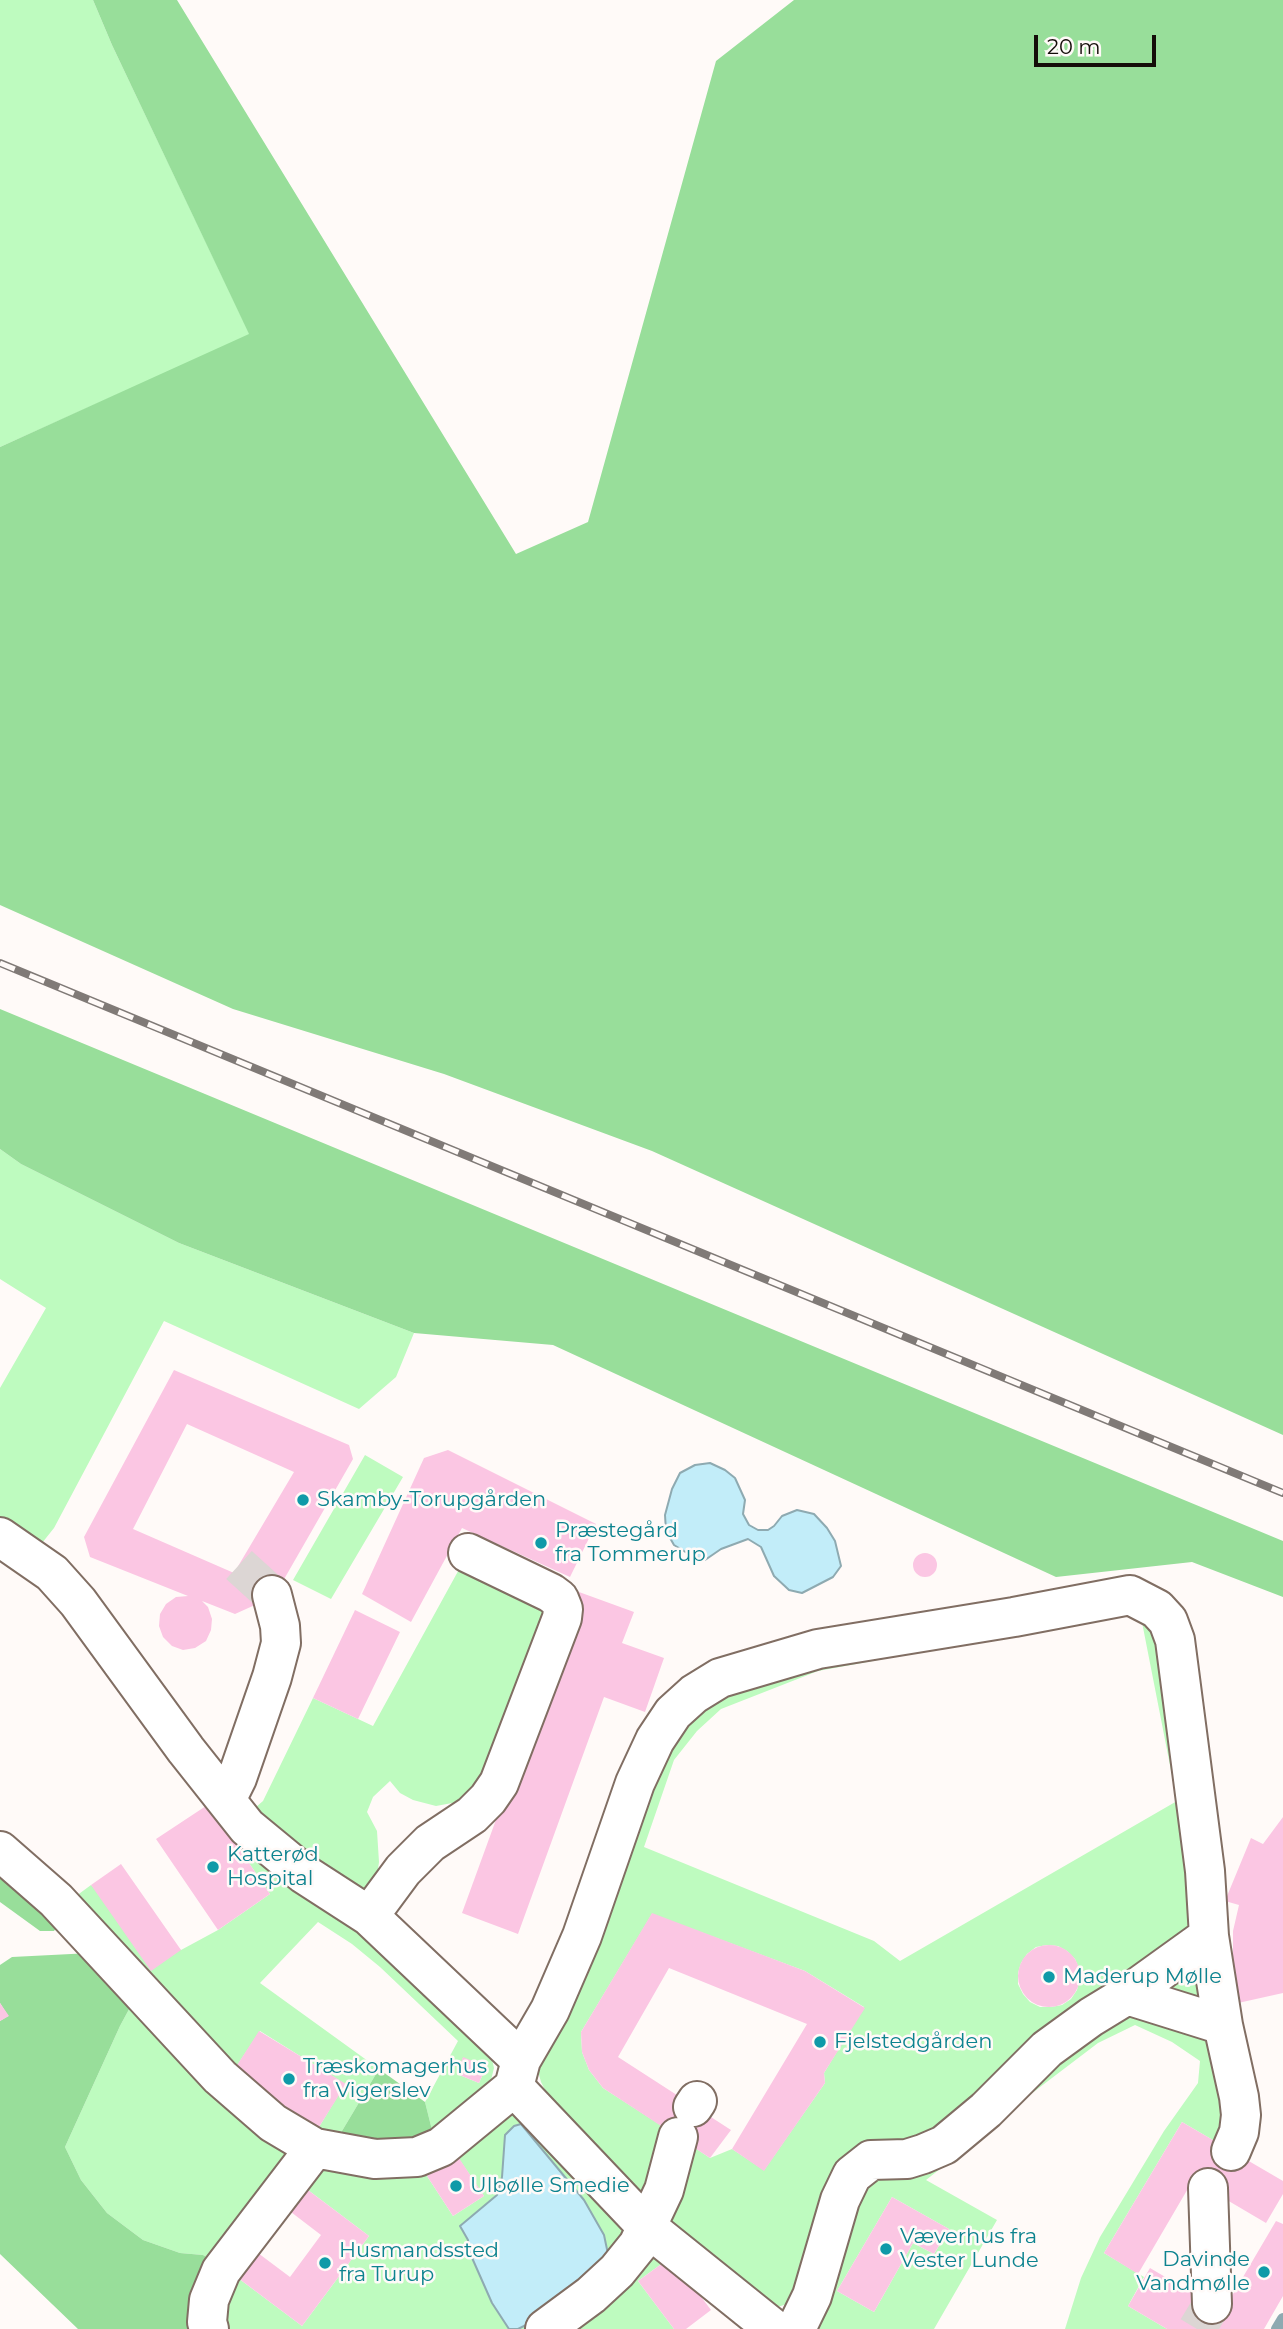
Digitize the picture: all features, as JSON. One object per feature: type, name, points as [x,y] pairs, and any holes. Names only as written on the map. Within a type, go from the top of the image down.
[{"type":"street","points":[[0,1536],[52,1573],[78,1602],[186,1750],[247,1827],[304,1874],[369,1916],[517,2073],[647,2227],[774,2329]]},
{"type":"street","points":[[369,1916],[403,1870],[430,1843],[472,1815],[499,1783],[562,1618],[563,1609],[559,1600],[551,1593],[468,1553]]},
{"type":"street","points":[[226,1800],[237,1778],[281,1643],[280,1626],[272,1595]]},
{"type":"street","points":[[0,1851],[56,1900],[220,2077],[273,2123],[315,2148],[375,2159],[417,2157],[441,2147],[517,2073],[550,2010],[582,1936],[635,1783],[655,1740],[673,1713],[694,1693],[720,1678],[818,1649],[1130,1595],[1157,1609],[1168,1621],[1175,1640],[1205,1871],[1209,1936],[1241,2115],[1239,2132],[1231,2151]]},
{"type":"street","points":[[796,2329],[812,2296],[840,2200],[852,2175],[871,2160],[907,2158],[944,2145],[986,2110],[1047,2049],[1209,1936]]},
{"type":"street","points":[[1128,1995],[1223,2025]]},
{"type":"street","points":[[545,2329],[591,2295],[638,2245],[664,2190],[689,2115]]},
{"type":"street","points":[[209,2329],[209,2300],[221,2271],[315,2148]]},
{"type":"street","points":[[1208,2188],[1212,2304]]},
{"type":"green space","points":[[0,0],[93,0],[250,335],[0,447]]},
{"type":"green space","points":[[93,0],[177,0],[516,554],[588,522],[716,61],[794,0],[1283,0],[1283,1435],[652,1151],[444,1074],[233,1009],[0,905],[0,447],[249,334]]},
{"type":"green space","points":[[0,1009],[1283,1541],[1283,1597],[1192,1562],[1056,1577],[553,1345],[414,1333],[179,1243],[21,1164],[0,1149]]},
{"type":"green space","points":[[0,1149],[21,1164],[179,1243],[414,1333],[396,1377],[359,1409],[164,1321],[54,1528],[42,1543],[0,1517],[0,1388],[46,1308],[0,1279]]},
{"type":"green space","points":[[365,1455],[403,1477],[331,1599],[293,1580]]},
{"type":"green space","points":[[462,1564],[552,1606],[490,1780],[463,1801],[436,1806],[413,1800],[400,1793],[390,1781],[373,1797],[367,1812],[377,1831],[379,1862],[376,1883],[357,1893],[249,1813],[263,1801],[313,1698],[373,1726]]},
{"type":"green space","points":[[1120,1605],[1138,1608],[1147,1613],[1165,1638],[1199,1876],[1194,1919],[1178,1942],[1152,1965],[1057,2033],[1019,2066],[987,2100],[947,2132],[912,2150],[872,2148],[851,2160],[844,2168],[838,2183],[812,2274],[802,2292],[792,2302],[778,2307],[757,2307],[734,2291],[661,2219],[661,2210],[683,2140],[710,2158],[732,2149],[764,2170],[825,2083],[824,2073],[864,2007],[805,1971],[652,1914],[581,2032],[582,2052],[589,2070],[603,2088],[673,2133],[663,2176],[656,2194],[647,2203],[568,2126],[551,2102],[538,2071],[539,2062],[570,1992],[652,1763],[665,1738],[684,1712],[723,1685],[821,1657]],"holes":[[[1140,1612],[1177,1801],[900,1961],[874,1941],[644,1847],[674,1760],[697,1731],[721,1709],[818,1671]],[[1058,1946],[1067,1951],[1075,1959],[1081,1974],[1077,1990],[1071,1999],[1062,2005],[1040,2007],[1030,2002],[1023,1994],[1018,1984],[1018,1973],[1027,1954],[1036,1947]]]},
{"type":"green space","points":[[209,1804],[359,1926],[491,2055],[494,2068],[490,2084],[433,2134],[425,2102],[458,2041],[380,1967],[352,1944],[318,1922],[260,1983],[379,2069],[336,2141],[319,2127],[345,2084],[260,2031],[232,2073],[72,1899],[91,1885],[181,1950],[218,1930],[270,1894]],"holes":[[[463,2058],[486,2067],[479,2083],[457,2074]]]},
{"type":"green space","points":[[0,1863],[60,1922],[54,1931],[40,1931],[0,1902]]},
{"type":"green space","points":[[91,1953],[134,2000],[65,2147],[81,2180],[107,2213],[143,2240],[180,2253],[203,2255],[220,2265],[201,2329],[78,2329],[0,2254],[0,2021],[8,2016],[0,2003],[0,1965],[12,1957]]},
{"type":"green space","points":[[1187,1972],[1197,1979],[1200,1992],[1198,2000],[1149,1988]]},
{"type":"green space","points":[[134,2000],[292,2153],[220,2265],[203,2255],[180,2253],[143,2240],[107,2213],[81,2180],[65,2147]]},
{"type":"green space","points":[[1126,2005],[1196,2027],[1221,2051],[1223,2146],[1182,2122],[1104,2253],[1144,2277],[1128,2306],[1167,2329],[1065,2329],[1081,2278],[1100,2237],[1164,2131],[1198,2083],[1200,2061],[1172,2042],[1135,2025],[1098,2043],[1002,2116],[926,2180],[997,2220],[934,2329],[812,2329],[856,2188]],"holes":[[[892,2197],[949,2229],[934,2254],[913,2243],[874,2312],[837,2291]]]},
{"type":"green space","points":[[379,2069],[425,2102],[433,2134],[413,2143],[336,2141]]},
{"type":"green space","points":[[516,2110],[613,2216],[621,2229],[624,2242],[532,2329],[518,2329],[526,2325],[521,2125],[514,2126],[505,2135],[502,2177],[497,2195],[460,2226],[492,2303],[509,2329],[220,2329],[234,2275],[302,2326],[369,2236],[304,2187],[308,2172]],"holes":[[[457,2156],[484,2196],[453,2216],[427,2176]]]},
{"type":"green space","points":[[654,2256],[671,2257],[638,2281],[674,2329],[557,2329]]},
{"type":"water","points":[[710,1463],[735,1478],[745,1500],[743,1514],[749,1525],[758,1530],[768,1530],[782,1516],[797,1510],[814,1514],[835,1541],[841,1566],[833,1577],[802,1593],[789,1590],[774,1576],[761,1547],[748,1539],[721,1549],[705,1560],[674,1545],[666,1531],[665,1515],[672,1489],[680,1473],[695,1465]]},
{"type":"water","points":[[521,2124],[584,2200],[604,2235],[608,2254],[526,2325],[509,2329],[492,2303],[460,2226],[497,2195],[502,2177],[505,2135],[514,2126]]},
{"type":"building","name":"Skamby-Torupgården","points":[[174,1370],[349,1445],[353,1459],[279,1588],[266,1600],[235,1614],[202,1601],[208,1607],[212,1619],[211,1630],[206,1641],[195,1648],[183,1650],[172,1646],[163,1637],[159,1626],[160,1614],[166,1604],[176,1597],[188,1596],[90,1557],[84,1537]],"holes":[[[187,1424],[294,1472],[234,1573],[133,1529]]]},
{"type":"building","name":"Præstegård fra Tommerup","points":[[448,1450],[596,1524],[570,1577],[462,1528],[411,1622],[362,1594],[424,1458]]},
{"type":"building","points":[[925,1553],[934,1556],[937,1565],[934,1574],[925,1577],[916,1574],[913,1565],[916,1556]]},
{"type":"building","points":[[579,1592],[634,1612],[622,1643],[664,1658],[645,1712],[604,1697],[518,1934],[462,1913]]},
{"type":"building","points":[[355,1610],[400,1632],[358,1719],[313,1698]]},
{"type":"building","name":"Katterød Hospital","points":[[209,1804],[270,1894],[218,1930],[156,1839]]},
{"type":"building","points":[[1283,1817],[1283,1993],[1238,2003],[1233,1931],[1239,1905],[1225,1901],[1251,1838],[1263,1844]]},
{"type":"building","points":[[121,1864],[181,1950],[151,1971],[91,1885]]},
{"type":"building","name":"Fjelstedgården","points":[[652,1913],[805,1971],[865,2008],[824,2073],[825,2083],[764,2171],[732,2149],[807,2024],[669,1968],[618,2057],[731,2130],[710,2158],[603,2088],[589,2070],[582,2052],[581,2032]]},
{"type":"building","name":"Maderup Mølle","points":[[1043,1945],[1055,1945],[1071,1954],[1078,1964],[1078,1988],[1071,1998],[1055,2007],[1043,2007],[1032,2002],[1023,1993],[1018,1982],[1018,1970],[1023,1959],[1032,1950]]},
{"type":"building","points":[[0,2003],[9,2016],[0,2021]]},
{"type":"building","name":"Træskomagerhus fra Vigerslev","points":[[259,2031],[346,2084],[319,2127],[232,2073]]},
{"type":"building","points":[[463,2057],[486,2067],[479,2083],[457,2074]]},
{"type":"building","points":[[1182,2122],[1283,2181],[1283,2194],[1266,2223],[1193,2180],[1138,2274],[1104,2253]]},
{"type":"building","name":"Ulbølle Smedie","points":[[457,2155],[484,2196],[453,2216],[427,2176]]},
{"type":"building","name":"Husmandssted fra Turup","points":[[304,2187],[369,2236],[302,2326],[234,2275],[254,2250],[290,2277],[321,2235],[287,2209]]},
{"type":"building","name":"Væverhus fra Vester Lunde","points":[[892,2197],[949,2229],[934,2254],[913,2243],[874,2312],[837,2291]]},
{"type":"building","name":"Davinde Vandmølle","points":[[1276,2221],[1283,2224],[1283,2296],[1264,2329],[1167,2329],[1128,2306],[1150,2268],[1223,2311]]},
{"type":"building","points":[[671,2257],[711,2310],[686,2329],[674,2329],[638,2281]]},
{"type":"waterway","points":[[1277,2329],[1283,2319]]},
{"type":"tunnel","points":[[239,1565],[272,1595]]},
{"type":"tunnel","points":[[1197,2329],[1212,2304]]},
{"type":"railway","points":[[0,963],[1283,1493]]},
{"type":"place","name":"Skamby-Torupgården","points":[[303,1500]]},
{"type":"place","name":"Præstegård fra Tommerup","points":[[541,1543]]},
{"type":"place","name":"Katterød Hospital","points":[[213,1867]]},
{"type":"place","name":"Maderup Mølle","points":[[1049,1977]]},
{"type":"place","name":"Fjelstedgården","points":[[820,2042]]},
{"type":"place","name":"Træskomagerhus fra Vigerslev","points":[[289,2079]]},
{"type":"place","name":"Ulbølle Smedie","points":[[456,2186]]},
{"type":"place","name":"Væverhus fra Vester Lunde","points":[[886,2249]]},
{"type":"place","name":"Husmandssted fra Turup","points":[[325,2263]]},
{"type":"place","name":"Davinde Vandmølle","points":[[1264,2272]]}]
